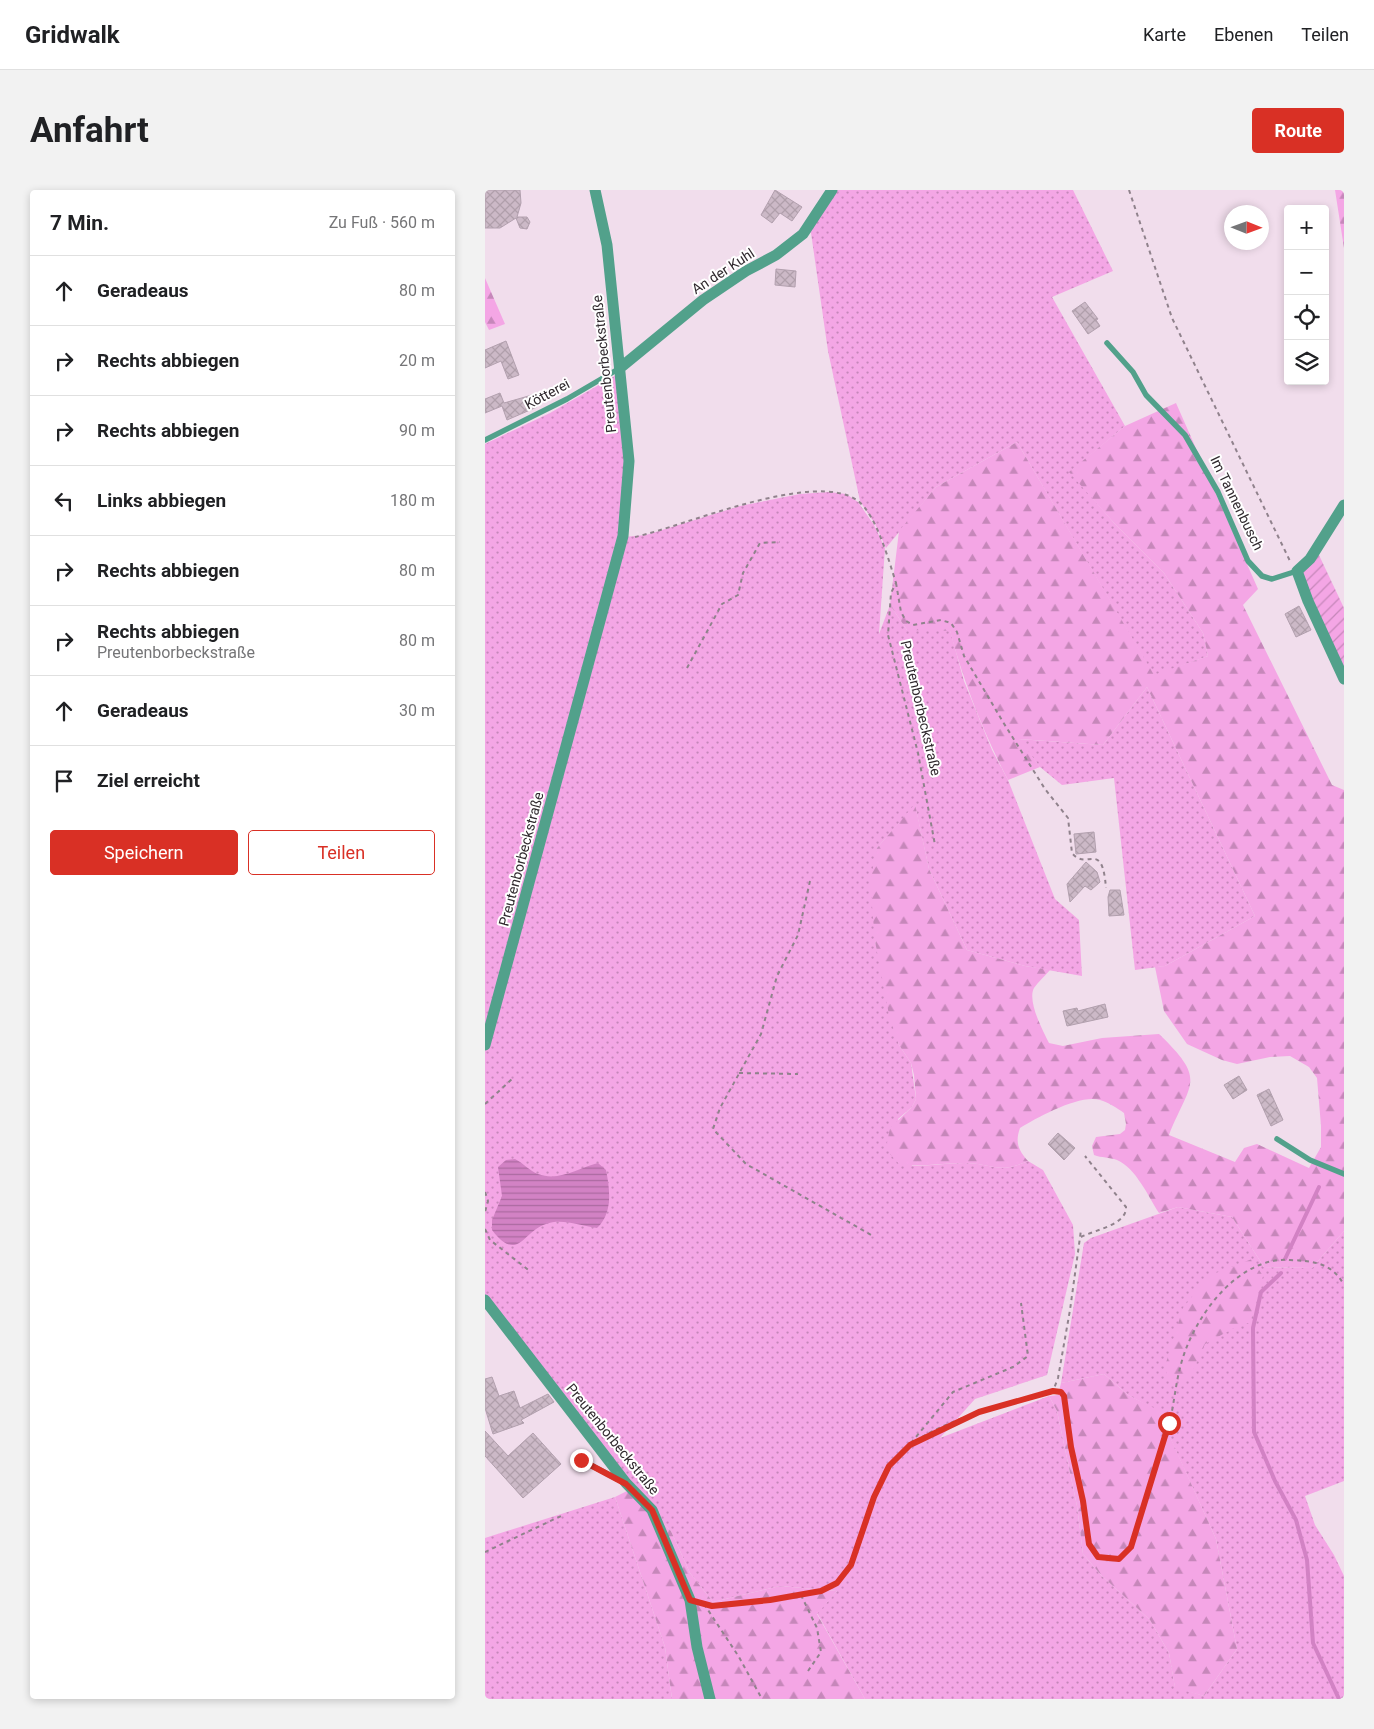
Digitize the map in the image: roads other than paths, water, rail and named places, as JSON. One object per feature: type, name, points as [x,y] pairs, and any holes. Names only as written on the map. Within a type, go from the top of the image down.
[{"type":"street","name":"Preutenborbeckstraße","points":[[485,1045],[623,536],[629,461],[607,245],[595,190]]},
{"type":"street","name":"An der Kuhl","points":[[620,368],[703,300],[746,270],[776,255],[803,234],[832,190]]},
{"type":"street","points":[[1344,505],[1309,559],[1297,571],[1344,679]]},
{"type":"street","name":"Preutenborbeckstraße","points":[[485,1300],[626,1484],[652,1510],[690,1600],[697,1647],[710,1699]]},
{"type":"lane","name":"Im Tannenbusch","points":[[1107,344],[1133,372],[1146,395],[1185,435],[1218,492],[1248,561],[1262,576],[1272,579],[1297,571]]},
{"type":"lane","name":"Kötterei","points":[[485,440],[567,399],[620,368]]},
{"type":"lane","points":[[1277,1139],[1310,1160],[1344,1174]]},
{"type":"lane","points":[[581,1460],[626,1484]]},
{"type":"waterway","points":[[1285,1259],[1319,1187]]},
{"type":"waterway","points":[[1281,1273],[1261,1292],[1253,1328],[1254,1432],[1275,1481],[1296,1520],[1307,1560],[1313,1643],[1339,1699]]}]
